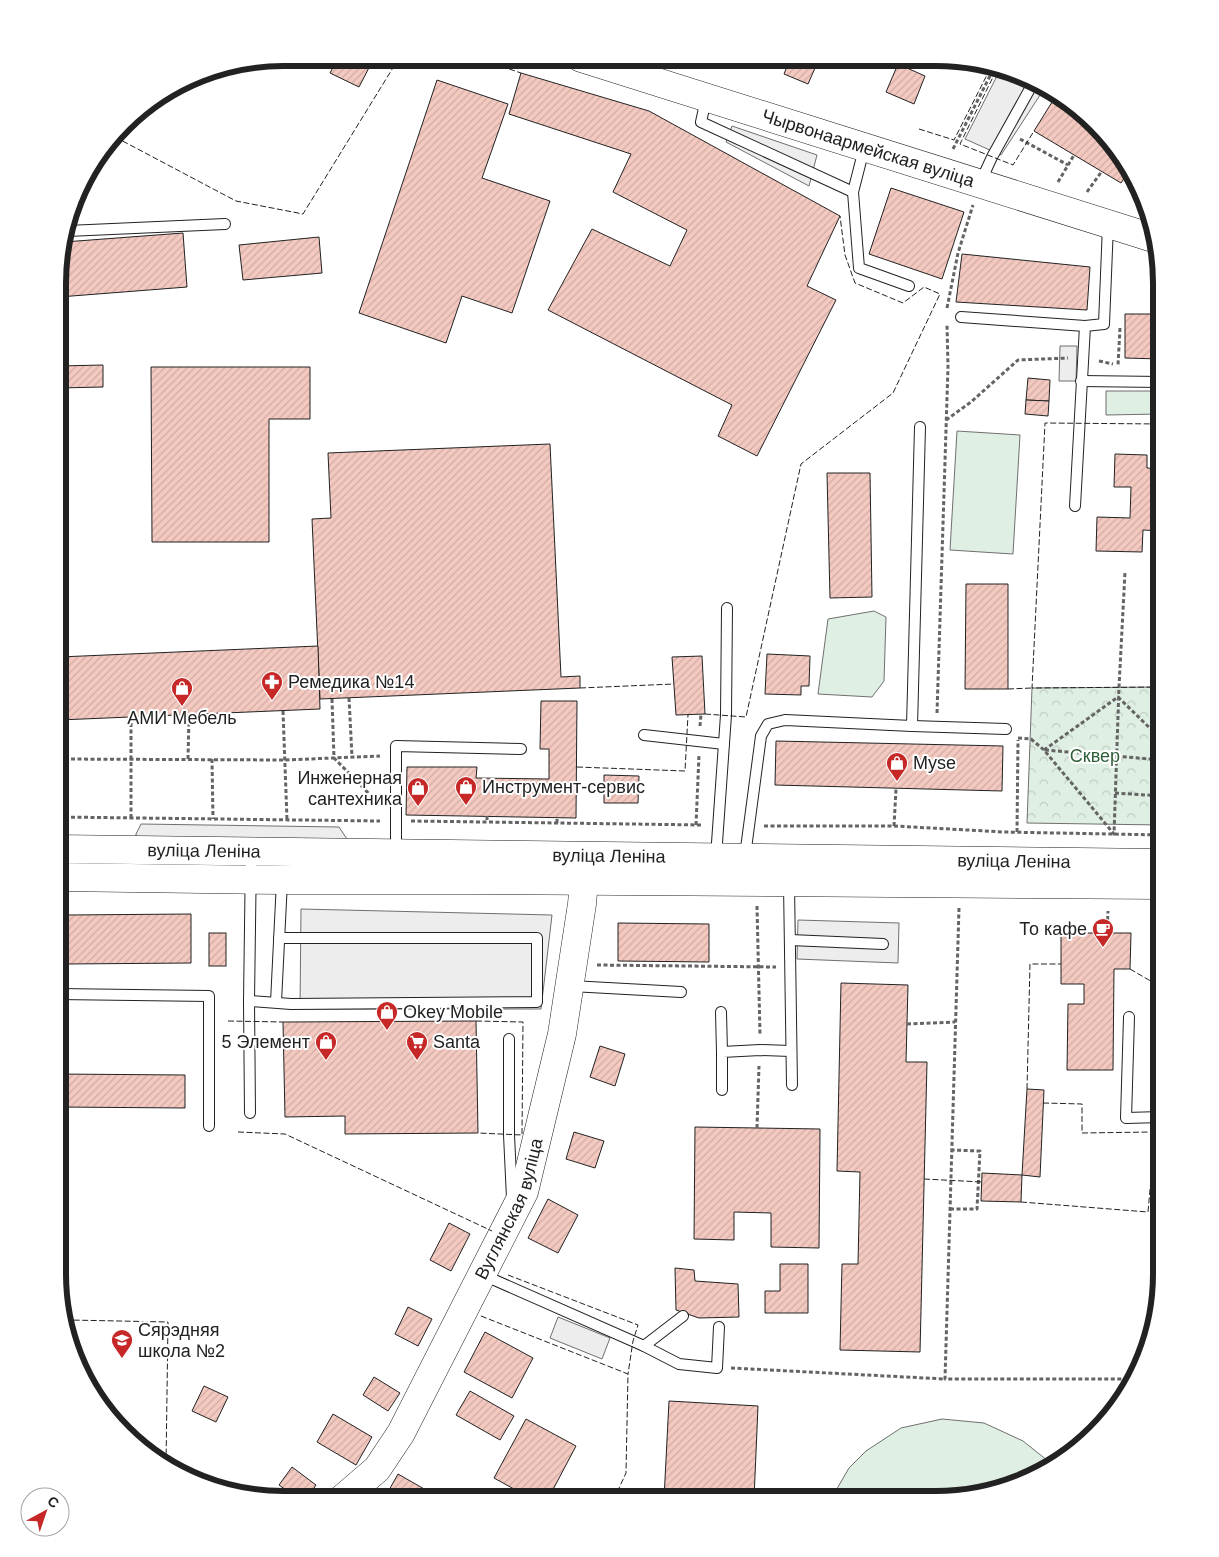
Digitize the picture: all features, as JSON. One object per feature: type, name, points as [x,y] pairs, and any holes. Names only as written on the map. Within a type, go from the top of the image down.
[{"type":"main road","name":"Чырвонаармейская вуліца","points":[[606,66],[1148,236]]},
{"type":"main road","name":"вуліца Леніна","points":[[66,849],[251,852],[395,866],[789,870],[1153,863]]},
{"type":"main road","name":"вуліца Леніна","points":[[584,868],[716,857],[744,870]]},
{"type":"main road","name":"вуліца Леніна","points":[[66,877],[282,880],[395,866]]},
{"type":"main road","name":"Вуглянская вуліца","points":[[351,1491],[377,1469],[401,1433],[524,1192],[562,1034],[582,904],[584,868]]},
{"type":"main road","name":"вуліца Леніна","points":[[789,870],[1153,886]]},
{"type":"lane","points":[[980,184],[992,157],[1030,88]]},
{"type":"lane","points":[[707,98],[701,122],[853,192]]},
{"type":"lane","points":[[864,148],[853,192],[859,268],[910,286]]},
{"type":"lane","points":[[73,231],[225,224]]},
{"type":"lane","points":[[961,317],[1085,326],[1104,324],[1108,224]]},
{"type":"lane","points":[[1075,506],[1085,326]]},
{"type":"lane","points":[[1081,381],[1153,382]]},
{"type":"lane","points":[[912,726],[920,427]]},
{"type":"lane","points":[[716,857],[724,744],[728,608]]},
{"type":"lane","points":[[744,870],[748,826],[761,736],[768,724],[785,720],[1006,729]]},
{"type":"lane","points":[[644,735],[724,744]]},
{"type":"lane","points":[[395,866],[396,746],[522,749]]},
{"type":"lane","points":[[250,1113],[251,852]]},
{"type":"lane","points":[[789,870],[792,1085]]},
{"type":"lane","points":[[276,1002],[282,880]]},
{"type":"lane","points":[[249,1001],[291,1004],[537,1002],[537,938],[279,938]]},
{"type":"lane","points":[[790,940],[883,944]]},
{"type":"lane","points":[[570,986],[682,992]]},
{"type":"lane","points":[[66,994],[208,996],[209,1126]]},
{"type":"lane","points":[[721,1012],[722,1090]]},
{"type":"lane","points":[[1129,1018],[1126,1118],[1153,1117]]},
{"type":"lane","points":[[509,1039],[509,1135],[513,1214]]},
{"type":"lane","points":[[722,1052],[791,1051]]},
{"type":"lane","points":[[482,1274],[644,1346],[679,1364],[717,1368],[718,1327]]},
{"type":"lane","points":[[644,1346],[683,1316]]},
{"type":"path","points":[[953,150],[991,74]]},
{"type":"path","points":[[1024,131],[1019,139],[1068,166]]},
{"type":"path","points":[[1056,185],[1074,155]]},
{"type":"path","points":[[1086,193],[1102,171]]},
{"type":"path","points":[[1118,365],[1120,324]]},
{"type":"path","points":[[937,726],[946,420],[971,402],[1018,360],[1083,358],[1126,365]]},
{"type":"path","points":[[1114,834],[1118,698],[1125,572]]},
{"type":"path","points":[[350,698],[352,757]]},
{"type":"path","points":[[1118,698],[1153,731]]},
{"type":"path","points":[[1044,750],[1118,698]]},
{"type":"path","points":[[332,699],[334,758],[396,821]]},
{"type":"path","points":[[283,711],[286,820]]},
{"type":"path","points":[[700,732],[701,714]]},
{"type":"path","points":[[188,759],[189,715]]},
{"type":"path","points":[[131,717],[131,818]]},
{"type":"path","points":[[67,720],[67,759],[285,760],[396,756]]},
{"type":"path","points":[[1017,832],[1018,738],[1031,739],[1044,750],[1114,834]]},
{"type":"path","points":[[1044,750],[1153,759]]},
{"type":"path","points":[[696,824],[699,751]]},
{"type":"path","points":[[212,760],[213,819]]},
{"type":"path","points":[[894,826],[896,789]]},
{"type":"path","points":[[1115,793],[1153,795]]},
{"type":"path","points":[[418,815],[418,822]]},
{"type":"path","points":[[463,816],[464,822]]},
{"type":"path","points":[[487,816],[487,822]]},
{"type":"path","points":[[66,817],[718,825]]},
{"type":"path","points":[[557,817],[557,823]]},
{"type":"path","points":[[748,826],[894,826],[1017,832],[1153,835]]},
{"type":"path","points":[[757,905],[760,1050],[757,1128]]},
{"type":"path","points":[[945,1379],[959,908]]},
{"type":"path","points":[[1107,933],[1108,911]]},
{"type":"path","points":[[592,965],[790,966]]},
{"type":"path","points":[[907,1024],[955,1022]]},
{"type":"path","points":[[950,1209],[977,1209],[980,1151],[952,1150]]},
{"type":"path","points":[[717,1368],[945,1379],[1126,1379]]},
{"type":"green space","points":[[1106,391],[1153,391],[1153,414],[1106,415]]},
{"type":"green space","points":[[957,431],[1020,435],[1013,554],[950,550]]},
{"type":"green space","points":[[874,611],[886,617],[884,681],[872,697],[818,694],[828,619]]},
{"type":"green space","name":"Сквер","points":[[1153,687],[1153,825],[1027,823],[1032,688]]},
{"type":"green space","points":[[942,1419],[984,1423],[1023,1441],[1047,1460],[1019,1474],[978,1487],[935,1491],[836,1491],[849,1468],[866,1451],[901,1428]]},
{"type":"shaded area","points":[[997,76],[1041,94],[1001,155],[965,139]]},
{"type":"shaded area","points":[[732,126],[817,155],[809,186],[726,142]]},
{"type":"shaded area","points":[[1060,346],[1077,346],[1076,381],[1059,381]]},
{"type":"shaded area","points":[[141,824],[339,827],[349,842],[136,841],[136,834]]},
{"type":"shaded area","points":[[301,909],[552,915],[541,1009],[300,1009]]},
{"type":"shaded area","points":[[798,920],[899,923],[898,963],[797,959]]},
{"type":"shaded area","points":[[558,1317],[610,1338],[602,1359],[550,1338]]},
{"type":"building","points":[[334,66],[370,66],[359,87],[330,73]]},
{"type":"building","points":[[787,66],[816,66],[808,84],[784,74]]},
{"type":"building","points":[[897,66],[902,66],[925,76],[914,104],[886,92]]},
{"type":"building","points":[[521,73],[649,111],[840,216],[807,286],[836,300],[757,456],[718,436],[732,405],[548,310],[592,229],[670,266],[687,230],[613,192],[631,154],[509,114]]},
{"type":"building","points":[[437,80],[508,104],[482,178],[550,201],[512,313],[462,296],[446,343],[359,313]]},
{"type":"building","points":[[1053,101],[1079,120],[1099,140],[1125,177],[1121,183],[1034,131]]},
{"type":"building","points":[[891,188],[964,212],[942,279],[869,254]]},
{"type":"building","points":[[183,233],[187,287],[66,296],[70,242]]},
{"type":"building","points":[[319,237],[322,273],[243,280],[239,245]]},
{"type":"building","points":[[962,254],[1090,267],[1087,310],[956,302]]},
{"type":"building","points":[[1125,314],[1153,314],[1153,359],[1125,358]]},
{"type":"building","points":[[103,365],[103,387],[66,388],[66,366]]},
{"type":"building","points":[[151,367],[310,367],[310,419],[269,419],[269,542],[152,542]]},
{"type":"building","points":[[1028,378],[1050,380],[1049,401],[1026,400]]},
{"type":"building","points":[[1026,400],[1049,401],[1048,416],[1025,414]]},
{"type":"building","points":[[550,444],[561,677],[580,676],[580,688],[320,699],[312,519],[331,518],[328,453]]},
{"type":"building","points":[[1115,454],[1147,455],[1147,468],[1153,468],[1153,531],[1143,530],[1142,552],[1096,551],[1097,517],[1130,518],[1131,487],[1114,487]]},
{"type":"building","points":[[827,473],[870,473],[872,597],[830,598]]},
{"type":"building","points":[[966,584],[1008,584],[1008,689],[965,689]]},
{"type":"building","points":[[318,646],[320,709],[66,720],[66,657]]},
{"type":"building","points":[[767,654],[810,656],[809,686],[801,686],[801,695],[765,694]]},
{"type":"building","points":[[702,656],[705,714],[676,715],[672,657]]},
{"type":"building","points":[[541,701],[577,701],[576,818],[406,815],[407,767],[477,767],[476,778],[549,779],[549,749],[540,749]]},
{"type":"building","points":[[776,741],[1003,746],[1002,791],[775,785]]},
{"type":"building","points":[[604,775],[639,776],[638,803],[604,803]]},
{"type":"building","points":[[191,914],[191,963],[67,964],[67,915]]},
{"type":"building","points":[[618,923],[709,924],[709,962],[618,961]]},
{"type":"building","points":[[209,933],[226,933],[226,966],[209,966]]},
{"type":"building","points":[[1061,933],[1131,933],[1130,969],[1114,969],[1113,1070],[1067,1070],[1068,1004],[1084,1004],[1084,984],[1061,984]]},
{"type":"building","points":[[841,983],[908,985],[906,1062],[927,1062],[920,1352],[840,1350],[842,1264],[858,1264],[860,1172],[837,1171]]},
{"type":"building","points":[[476,1021],[478,1133],[345,1134],[345,1116],[285,1117],[283,1022]]},
{"type":"building","points":[[600,1046],[625,1054],[615,1086],[590,1077]]},
{"type":"building","points":[[66,1074],[185,1075],[185,1108],[66,1107]]},
{"type":"building","points":[[1027,1089],[1044,1090],[1040,1177],[1022,1175]]},
{"type":"building","points":[[695,1127],[820,1129],[819,1248],[771,1247],[771,1213],[734,1212],[734,1240],[694,1239]]},
{"type":"building","points":[[574,1132],[604,1141],[595,1168],[566,1159]]},
{"type":"building","points":[[1152,1132],[1153,1132],[1153,1179],[1151,1179]]},
{"type":"building","points":[[982,1173],[1022,1175],[1021,1202],[981,1201]]},
{"type":"building","points":[[548,1199],[578,1215],[558,1253],[528,1238]]},
{"type":"building","points":[[449,1223],[470,1234],[451,1271],[430,1260]]},
{"type":"building","points":[[780,1264],[808,1264],[808,1313],[765,1313],[765,1291],[780,1291]]},
{"type":"building","points":[[675,1268],[694,1270],[695,1281],[738,1284],[739,1317],[699,1318],[676,1310]]},
{"type":"building","points":[[408,1307],[432,1319],[418,1346],[395,1334]]},
{"type":"building","points":[[485,1332],[533,1358],[512,1398],[464,1372]]},
{"type":"building","points":[[374,1377],[400,1393],[388,1411],[363,1395]]},
{"type":"building","points":[[204,1386],[228,1397],[216,1422],[192,1411]]},
{"type":"building","points":[[470,1391],[514,1416],[500,1440],[456,1415]]},
{"type":"building","points":[[669,1401],[758,1406],[754,1491],[664,1491]]},
{"type":"building","points":[[333,1414],[372,1437],[356,1465],[317,1442]]},
{"type":"building","points":[[526,1419],[576,1446],[552,1491],[518,1491],[494,1478]]},
{"type":"building","points":[[292,1467],[316,1485],[312,1491],[288,1491],[279,1485]]},
{"type":"building","points":[[398,1474],[426,1490],[425,1491],[388,1491]]},
{"type":"fence","points":[[120,140],[236,201],[303,214],[394,66]]},
{"type":"fence","points":[[500,66],[521,73]]},
{"type":"fence","points":[[919,129],[954,140],[988,73]]},
{"type":"fence","points":[[994,75],[960,144],[1013,165],[1034,131]]},
{"type":"fence","points":[[705,714],[746,717],[801,464],[893,393],[940,294],[924,287],[903,303],[855,283],[845,255],[840,216]]},
{"type":"fence","points":[[1153,424],[1045,423],[1032,688],[1153,687]]},
{"type":"fence","points":[[580,688],[674,684]]},
{"type":"fence","points":[[1008,689],[1032,688]]},
{"type":"fence","points":[[577,767],[685,771],[688,715]]},
{"type":"fence","points":[[1027,1089],[1030,964],[1061,964]]},
{"type":"fence","points":[[1130,969],[1153,982]]},
{"type":"fence","points":[[228,1021],[283,1022]]},
{"type":"fence","points":[[476,1021],[523,1022],[522,1135],[478,1133]]},
{"type":"fence","points":[[1043,1103],[1082,1104],[1082,1133],[1152,1132]]},
{"type":"fence","points":[[238,1132],[285,1134],[492,1231]]},
{"type":"fence","points":[[924,1179],[982,1182]]},
{"type":"fence","points":[[1021,1202],[1148,1212],[1151,1179]]},
{"type":"fence","points":[[66,1239],[68,1305]]},
{"type":"fence","points":[[508,1275],[638,1325],[633,1341],[628,1374]]},
{"type":"fence","points":[[481,1316],[628,1374],[626,1473],[618,1491]]},
{"type":"fence","points":[[71,1320],[168,1322],[166,1456]]},
{"type":"place","name":"Ремедика №14","points":[[272,701]]},
{"type":"place","name":"АМИ Мебель","points":[[182,707]]},
{"type":"place","name":"Myse","points":[[897,782]]},
{"type":"place","name":"Инструмент-сервис","points":[[466,806]]},
{"type":"place","name":"Инженерная сантехника","points":[[418,807]]},
{"type":"place","name":"То кафе","points":[[1103,948]]},
{"type":"place","name":"Okey Mobile","points":[[387,1031]]},
{"type":"place","name":"5 Элемент","points":[[326,1061]]},
{"type":"place","name":"Santa","points":[[417,1061]]},
{"type":"place","name":"Сярэдняя школа №2","points":[[122,1359]]}]
